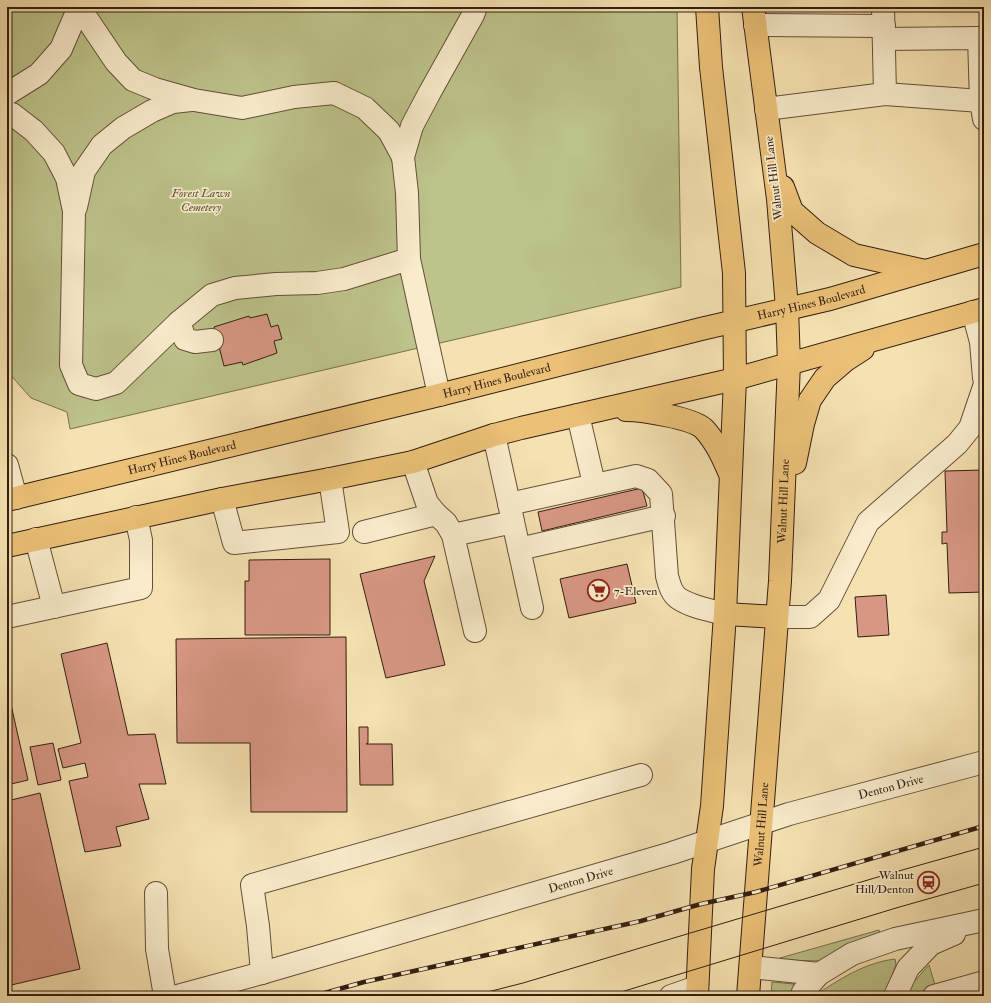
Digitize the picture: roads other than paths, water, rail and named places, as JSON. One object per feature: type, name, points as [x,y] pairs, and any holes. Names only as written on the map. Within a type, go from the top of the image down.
[{"type":"main road","points":[[697,992],[703,869],[712,806],[725,614],[732,477],[736,321],[732,246],[711,68],[707,7]]},
{"type":"main road","name":"Walnut Hill Lane","points":[[748,996],[780,581],[789,363],[787,308],[778,199],[754,16]]},
{"type":"main road","points":[[772,156],[792,211],[817,233],[854,255],[927,272]]},
{"type":"main road","name":"Harry Hines Boulevard","points":[[11,499],[439,395],[787,308],[830,299],[927,272],[984,254]]},
{"type":"main road","points":[[7,546],[222,499],[413,462],[494,435],[735,379],[978,311]]},
{"type":"main road","points":[[780,581],[790,520],[795,461],[810,400],[825,378],[846,360],[877,340]]},
{"type":"main road","points":[[605,409],[641,410],[677,418],[702,427],[716,443],[732,477]]},
{"type":"main road","points":[[725,614],[777,617]]},
{"type":"street","points":[[79,7],[116,62],[133,80],[155,89],[194,100],[242,108],[294,96],[334,94],[365,108],[389,130],[404,157]]},
{"type":"street","points":[[7,94],[39,74],[61,49],[79,7]]},
{"type":"street","points":[[439,395],[409,259],[404,157],[412,126],[476,7]]},
{"type":"street","points":[[754,16],[884,24],[979,38],[983,110],[885,94],[766,109]]},
{"type":"street","points":[[884,24],[885,94]]},
{"type":"street","points":[[194,100],[173,102],[123,128],[102,145],[84,171],[74,211],[71,365],[78,384],[96,389],[116,383],[179,322],[212,295],[235,288],[276,284],[317,284],[344,279],[409,259]]},
{"type":"street","points":[[7,113],[12,114],[34,131],[54,154],[67,178],[74,211]]},
{"type":"street","points":[[978,311],[984,378]]},
{"type":"street","points":[[179,322],[185,339],[195,342],[212,340]]},
{"type":"street","points":[[777,617],[810,616],[828,600],[868,522],[957,444],[970,428],[984,387]]},
{"type":"street","points":[[578,415],[594,484]]},
{"type":"street","points":[[494,435],[532,608]]},
{"type":"street","points":[[413,462],[427,503],[446,523],[453,535],[475,631]]},
{"type":"street","points":[[7,465],[11,499]]},
{"type":"street","points":[[453,535],[594,484],[636,476],[648,480],[661,494],[664,516],[667,576],[669,586],[676,597],[697,607],[725,614]]},
{"type":"street","points":[[222,499],[234,543],[338,532],[330,479]]},
{"type":"street","points":[[364,532],[436,514]]},
{"type":"street","points":[[519,548],[664,516]]},
{"type":"street","points":[[7,616],[141,588],[141,540],[136,517]]},
{"type":"street","points":[[36,539],[54,607]]},
{"type":"street","name":"Denton Drive","points":[[178,996],[262,973],[706,842],[789,814],[984,762]]},
{"type":"street","points":[[262,973],[258,926],[252,885],[641,775]]},
{"type":"street","points":[[156,893],[158,949],[165,996]]},
{"type":"street","points":[[802,996],[803,992],[819,974],[852,954],[895,939],[984,920]]},
{"type":"street","points":[[895,996],[908,968],[931,944],[984,920]]},
{"type":"street","points":[[751,967],[819,974]]},
{"type":"street","points":[[934,996],[984,982]]},
{"type":"street","points":[[671,996],[697,992]]},
{"type":"tram line","points":[[472,996],[523,983],[888,874],[984,847]]},
{"type":"tram line","points":[[608,996],[896,908],[984,883]]},
{"type":"railway","points":[[314,996],[364,982],[641,921],[701,904],[756,892],[984,826]]},
{"type":"place","name":"7-Eleven","points":[[598,591]]},
{"type":"place","name":"Walnut Hill/Denton","points":[[929,882]]},
{"type":"park label","name":"Forest Lawn Cemetery","points":[[201,200]]}]
